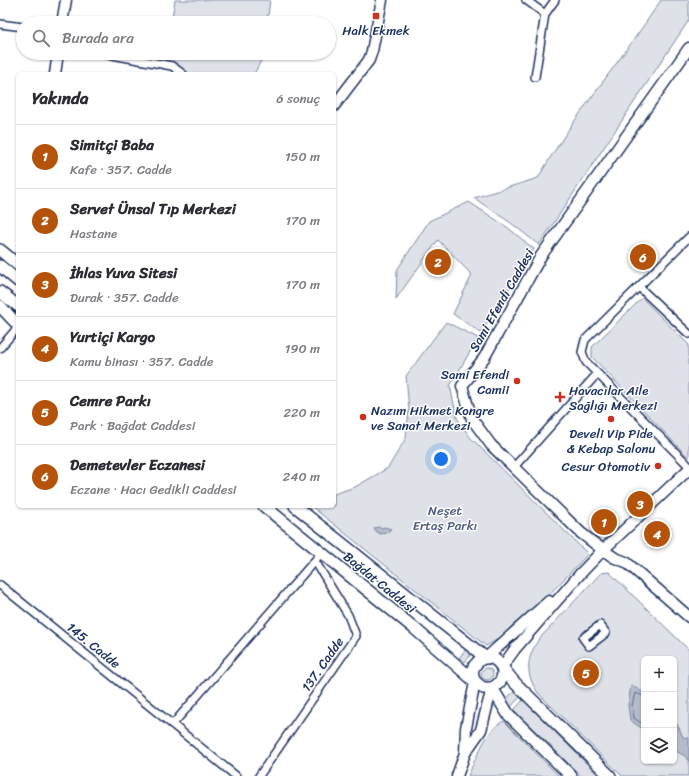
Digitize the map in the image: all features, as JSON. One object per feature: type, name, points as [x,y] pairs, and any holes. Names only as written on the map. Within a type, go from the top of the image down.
[{"type":"main road","points":[[63,16],[66,0]]},
{"type":"main road","points":[[336,103],[369,60],[372,52],[382,0]]},
{"type":"main road","name":"Sami Efendi Caddesi","points":[[689,48],[541,256],[484,358],[462,386],[472,419],[491,445],[581,533],[615,558],[626,562],[689,617]]},
{"type":"main road","points":[[55,72],[57,60]]},
{"type":"main road","points":[[0,250],[16,257]]},
{"type":"main road","points":[[0,250],[16,263]]},
{"type":"main road","points":[[0,266],[16,279]]},
{"type":"main road","points":[[0,292],[16,304]]},
{"type":"main road","points":[[0,306],[16,324]]},
{"type":"main road","points":[[457,776],[465,753],[481,730],[492,688],[497,685],[503,677],[502,667],[515,649],[580,574],[603,550],[689,470]]},
{"type":"main road","name":"Bağdat Caddesi","points":[[266,508],[318,557],[414,628],[475,682],[483,688],[492,688]]},
{"type":"main road","name":"Bağdat Caddesi","points":[[298,508],[486,658],[496,659],[514,682],[610,776]]},
{"type":"main road","points":[[465,753],[466,728],[475,682],[473,677],[474,667],[481,659],[486,658],[580,574]]},
{"type":"main road","points":[[492,688],[508,714],[572,776]]},
{"type":"street","points":[[526,0],[545,14]]},
{"type":"street","points":[[535,77],[545,14],[555,0]]},
{"type":"street","points":[[0,24],[16,26]]},
{"type":"street","points":[[139,60],[172,66],[180,72]]},
{"type":"street","points":[[689,237],[585,340],[582,352],[586,362],[597,374],[689,466]]},
{"type":"street","points":[[639,287],[689,334]]},
{"type":"street","points":[[0,348],[16,328]]},
{"type":"street","points":[[514,467],[597,374]]},
{"type":"street","points":[[173,724],[318,557]]},
{"type":"street","name":"137. Cadde","points":[[259,776],[356,636],[348,615],[318,557]]},
{"type":"street","name":"145. Cadde","points":[[0,585],[236,776]]},
{"type":"green space","points":[[175,0],[270,0],[268,16],[172,16]]},
{"type":"green space","points":[[661,0],[689,0],[689,20],[539,245],[511,223],[474,198],[538,178],[582,110]]},
{"type":"green space","points":[[167,60],[261,60],[255,72],[182,72]]},
{"type":"green space","points":[[469,202],[507,227],[534,249],[481,333],[453,314],[472,275],[438,240],[396,299],[397,270],[429,221]]},
{"type":"green space","points":[[642,298],[689,345],[689,458],[592,357],[592,347]]},
{"type":"green space","name":"Neşet Ertaş Parkı","points":[[446,322],[478,338],[450,386],[457,418],[470,437],[588,554],[516,629],[486,646],[314,508],[336,508],[336,493],[355,487],[388,468],[406,438],[409,410],[406,376]]},
{"type":"green space","points":[[609,572],[689,650],[689,776],[622,776],[538,693],[529,673],[529,666],[532,653],[539,639],[601,573]]},
{"type":"green space","points":[[466,649],[472,653],[465,662],[459,658]]},
{"type":"green space","points":[[487,668],[491,670],[493,674],[491,678],[487,680],[483,678],[481,674],[483,670]]},
{"type":"green space","points":[[514,691],[520,697],[511,707],[505,701]]},
{"type":"green space","points":[[523,700],[598,776],[581,776],[514,710]]},
{"type":"green space","points":[[504,721],[559,776],[468,776],[487,737],[492,730]]},
{"type":"water","points":[[379,527],[391,529],[387,533],[380,534],[374,528]]},
{"type":"water","points":[[631,685],[641,691],[641,728],[630,720],[628,705]]},
{"type":"water","points":[[677,724],[683,737],[689,738],[689,762],[685,756],[677,752]]},
{"type":"place","name":"Halk Ekmek","points":[[376,16]]},
{"type":"place","name":"Demetevler Eczanesi","points":[[643,257]]},
{"type":"place","name":"Servet Ünsal Tıp Merkezi","points":[[438,262]]},
{"type":"place","name":"Sami Efendi Camii","points":[[517,381]]},
{"type":"place","name":"Havacılar Aile Sağlığı Merkezi","points":[[560,397]]},
{"type":"place","name":"Nazım Hikmet Kongre ve Sanat Merkezi","points":[[363,417]]},
{"type":"place","name":"Develi Vip Pide & Kebap Salonu","points":[[611,419]]},
{"type":"place","name":"Cesur Otomotiv","points":[[658,466]]},
{"type":"place","name":"İhlas Yuva Sitesi","points":[[640,504]]},
{"type":"place","name":"Simitçi Baba","points":[[604,522]]},
{"type":"place","name":"Yurtiçi Kargo","points":[[657,534]]},
{"type":"place","name":"Cemre Parkı","points":[[586,673]]}]
